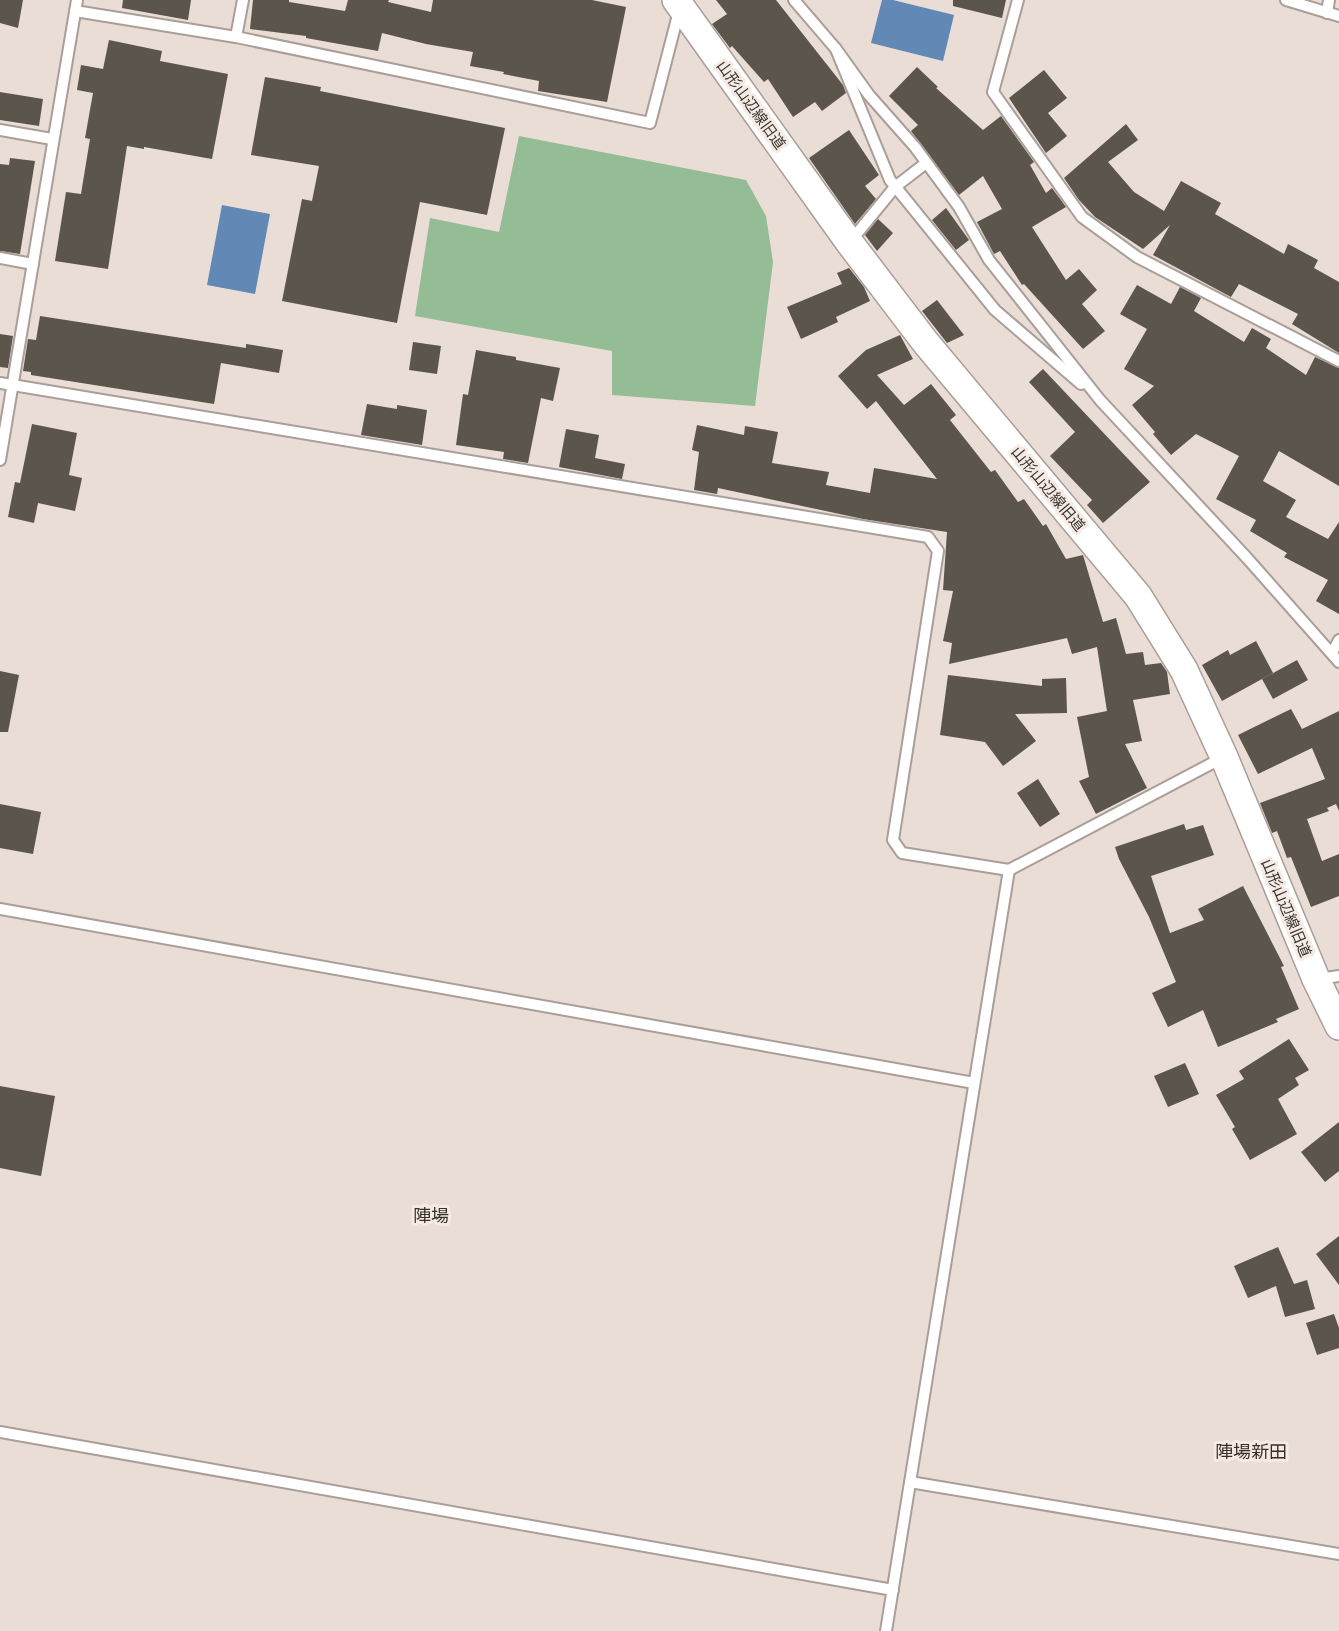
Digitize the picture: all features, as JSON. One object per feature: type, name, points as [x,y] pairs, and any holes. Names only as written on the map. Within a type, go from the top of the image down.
[{"type":"street","name":"山形山辺線旧道","points":[[678,3],[849,242],[926,344],[1138,596],[1184,669],[1327,978],[1339,1026]]},
{"type":"lane","points":[[236,37],[243,0]]},
{"type":"lane","points":[[794,0],[836,49],[869,95],[926,163],[959,207],[988,260],[1100,400],[1336,657]]},
{"type":"lane","points":[[1018,0],[993,92],[1082,217],[1137,257],[1339,361]]},
{"type":"lane","points":[[1286,0],[1339,16]]},
{"type":"lane","points":[[1327,13],[1329,0]]},
{"type":"lane","points":[[0,460],[76,6],[650,123],[678,3]]},
{"type":"lane","points":[[836,49],[890,180],[895,187],[995,310],[1100,400]]},
{"type":"lane","points":[[0,130],[52,139]]},
{"type":"lane","points":[[849,242],[895,187],[926,163]]},
{"type":"lane","points":[[0,258],[33,264]]},
{"type":"lane","points":[[0,383],[928,537],[938,551],[893,840],[902,854],[1009,870],[1224,758]]},
{"type":"lane","points":[[1336,657],[1339,640]]},
{"type":"lane","points":[[886,1631],[1009,870]]},
{"type":"lane","points":[[0,909],[974,1083]]},
{"type":"lane","points":[[0,1432],[893,1590]]},
{"type":"lane","points":[[910,1482],[1339,1554]]},
{"type":"green space","points":[[519,136],[746,180],[766,216],[773,262],[755,406],[612,395],[612,351],[415,316],[430,218],[499,232]]},
{"type":"water","points":[[882,0],[893,0],[954,15],[943,61],[871,43]]},
{"type":"water","points":[[222,205],[270,214],[255,294],[207,285]]},
{"type":"building","points":[[0,0],[23,0],[18,28],[0,23]]},
{"type":"building","points":[[123,0],[191,0],[188,20],[122,8]]},
{"type":"building","points":[[253,0],[289,0],[289,2],[345,11],[348,0],[389,0],[388,2],[431,12],[433,0],[592,0],[626,7],[607,102],[538,91],[539,81],[470,66],[473,52],[382,33],[378,51],[306,38],[306,36],[250,29]]},
{"type":"building","points":[[716,0],[776,0],[843,85],[846,93],[822,111],[815,102],[793,117],[768,79],[764,82],[732,46],[730,48],[712,24],[727,14]]},
{"type":"building","points":[[953,0],[1006,0],[1002,18],[953,6]]},
{"type":"building","points":[[109,40],[162,51],[160,61],[228,74],[212,159],[127,146],[108,269],[55,261],[66,192],[81,194],[90,139],[85,138],[93,93],[77,90],[81,65],[103,69]]},
{"type":"building","points":[[917,67],[938,87],[936,88],[983,130],[1001,116],[1034,162],[1030,165],[1046,193],[1052,188],[1066,207],[1032,227],[1066,280],[1079,269],[1097,290],[1082,304],[1105,331],[1083,349],[1024,284],[1022,285],[1000,251],[994,254],[977,222],[1002,209],[983,176],[959,195],[911,131],[918,125],[889,96]]},
{"type":"building","points":[[1044,70],[1067,98],[1048,113],[1067,136],[1046,153],[1009,98]]},
{"type":"building","points":[[265,77],[321,87],[320,91],[505,128],[487,215],[420,202],[397,323],[282,301],[302,199],[312,201],[319,166],[251,155]]},
{"type":"building","points":[[0,92],[43,99],[39,126],[0,120]]},
{"type":"building","points":[[1126,124],[1138,140],[1108,162],[1134,192],[1164,211],[1181,181],[1221,203],[1215,214],[1284,254],[1288,244],[1318,260],[1314,268],[1339,282],[1339,353],[1292,324],[1298,314],[1239,284],[1231,297],[1153,255],[1170,225],[1143,249],[1095,217],[1079,200],[1064,178]]},
{"type":"building","points":[[849,130],[879,175],[865,186],[876,199],[855,224],[809,158]]},
{"type":"building","points":[[10,158],[35,161],[20,254],[0,251],[0,164],[9,165]]},
{"type":"building","points":[[946,208],[969,240],[956,250],[932,220]]},
{"type":"building","points":[[878,219],[893,233],[877,251],[865,235]]},
{"type":"building","points":[[849,268],[864,287],[870,301],[836,317],[838,322],[801,339],[787,307],[842,284],[837,273]]},
{"type":"building","points":[[1137,285],[1171,304],[1180,287],[1201,298],[1194,311],[1244,342],[1252,328],[1271,339],[1266,348],[1306,375],[1315,357],[1339,368],[1339,486],[1279,451],[1263,481],[1296,500],[1286,517],[1328,539],[1339,522],[1339,614],[1316,601],[1328,580],[1284,557],[1287,553],[1250,531],[1256,520],[1216,499],[1239,456],[1196,434],[1171,455],[1132,405],[1154,386],[1124,369],[1147,329],[1120,314]]},
{"type":"building","points":[[937,300],[964,335],[947,343],[922,311]]},
{"type":"building","points":[[40,316],[246,348],[246,344],[283,350],[279,373],[221,363],[214,404],[31,375],[31,372],[23,371],[28,339],[36,340]]},
{"type":"building","points":[[0,334],[13,336],[8,368],[0,367]]},
{"type":"building","points":[[900,335],[913,359],[877,375],[904,405],[931,384],[956,415],[950,420],[991,472],[995,470],[1018,502],[1024,499],[1043,526],[1046,524],[1066,559],[1083,555],[1103,622],[1116,618],[1126,654],[1143,652],[1145,665],[1161,663],[1167,672],[1170,694],[1133,700],[1142,741],[1125,744],[1147,788],[1096,814],[1079,781],[1089,777],[1077,717],[1107,711],[1097,647],[1072,654],[1067,638],[949,664],[952,643],[943,641],[953,591],[943,590],[947,532],[863,519],[718,488],[717,494],[694,490],[699,452],[692,450],[697,425],[744,435],[745,426],[778,432],[772,463],[829,472],[826,485],[870,493],[874,468],[937,479],[876,401],[867,409],[838,376],[866,350]]},
{"type":"building","points":[[413,342],[441,346],[437,374],[409,370]]},
{"type":"building","points":[[476,350],[560,368],[553,401],[541,398],[528,463],[503,459],[504,452],[456,445],[463,394],[468,395]]},
{"type":"building","points":[[1043,369],[1150,482],[1103,523],[1087,505],[1092,500],[1050,456],[1075,432],[1029,382]]},
{"type":"building","points":[[367,404],[397,409],[397,405],[427,410],[422,445],[361,435]]},
{"type":"building","points":[[32,424],[77,433],[69,475],[82,478],[75,511],[38,503],[34,523],[8,517],[15,482],[20,483]]},
{"type":"building","points":[[566,429],[599,435],[595,458],[625,464],[622,479],[559,467]]},
{"type":"building","points":[[1256,641],[1273,673],[1222,701],[1202,665],[1228,650],[1230,655]]},
{"type":"building","points":[[1297,660],[1308,680],[1273,699],[1262,679]]},
{"type":"building","points":[[0,671],[19,675],[8,732],[0,732]]},
{"type":"building","points":[[948,675],[1042,686],[1042,679],[1066,678],[1067,713],[1015,714],[1036,741],[1003,766],[985,742],[940,735]]},
{"type":"building","points":[[1291,709],[1302,729],[1339,711],[1339,811],[1336,804],[1327,808],[1329,811],[1307,819],[1322,861],[1339,854],[1339,896],[1311,907],[1291,857],[1287,858],[1277,831],[1272,833],[1260,803],[1325,779],[1312,748],[1258,774],[1238,735]]},
{"type":"building","points":[[1038,779],[1060,814],[1040,827],[1017,793]]},
{"type":"building","points":[[0,804],[41,812],[33,854],[0,848]]},
{"type":"building","points":[[1184,824],[1186,830],[1203,825],[1214,855],[1151,876],[1170,933],[1204,920],[1198,909],[1243,886],[1284,966],[1281,967],[1299,1009],[1276,1019],[1278,1022],[1218,1047],[1203,1010],[1168,1027],[1152,993],[1176,982],[1149,917],[1115,847]]},
{"type":"building","points":[[1289,1039],[1309,1070],[1295,1078],[1299,1085],[1278,1099],[1297,1134],[1250,1160],[1232,1129],[1235,1127],[1216,1095],[1244,1079],[1239,1071]]},
{"type":"building","points":[[1185,1063],[1199,1094],[1168,1107],[1154,1076]]},
{"type":"building","points":[[0,1086],[55,1096],[41,1176],[0,1168]]},
{"type":"building","points":[[1339,1122],[1339,1171],[1325,1182],[1301,1152]]},
{"type":"building","points":[[1339,1236],[1339,1285],[1316,1254]]},
{"type":"building","points":[[1278,1247],[1294,1284],[1307,1280],[1315,1309],[1285,1317],[1276,1286],[1248,1298],[1234,1266]]},
{"type":"building","points":[[1334,1314],[1339,1328],[1339,1348],[1317,1355],[1306,1323]]},
{"type":"district","name":"陣場","points":[[431,1216]]},
{"type":"district","name":"陣場新田","points":[[1251,1452]]}]
